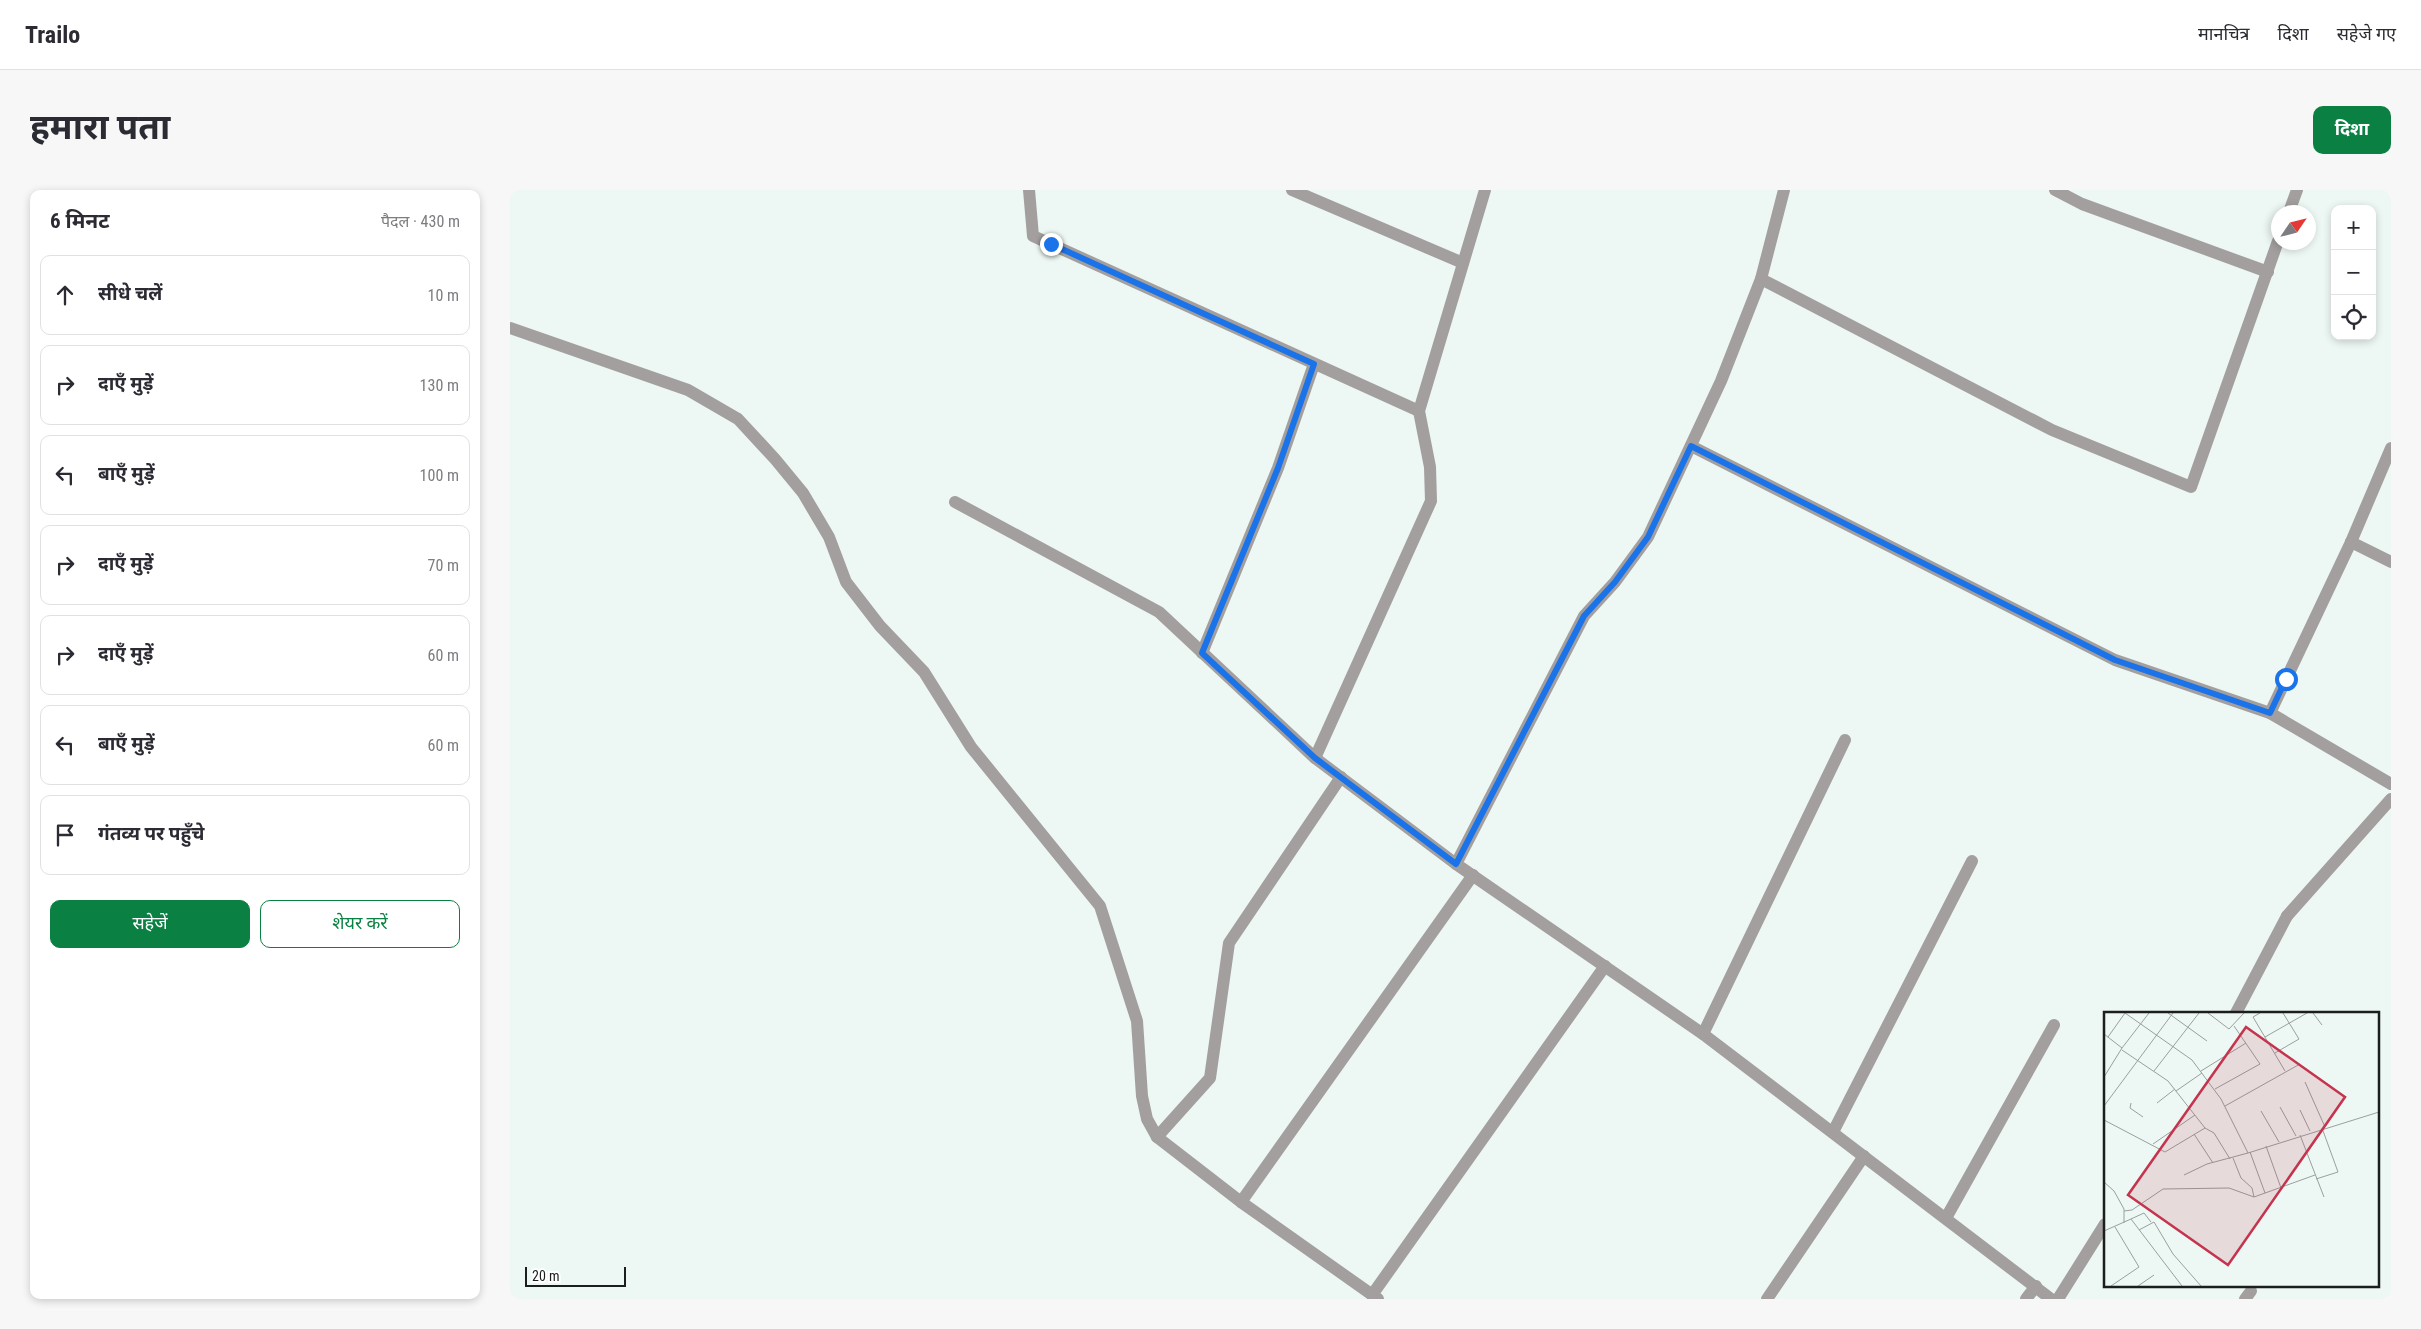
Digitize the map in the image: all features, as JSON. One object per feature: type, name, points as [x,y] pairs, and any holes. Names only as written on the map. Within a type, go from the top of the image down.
[{"type":"street","points":[[1029,190],[1033,236],[1419,411]]},
{"type":"street","points":[[1292,190],[1463,263]]},
{"type":"street","points":[[1315,758],[1431,501],[1430,467],[1419,411],[1485,190]]},
{"type":"street","points":[[1456,864],[1584,616],[1615,582],[1648,537],[1721,381],[1761,279],[1784,190]]},
{"type":"street","points":[[2055,190],[2082,204],[2268,272]]},
{"type":"street","points":[[2292,205],[2297,190]]},
{"type":"street","points":[[1761,279],[2052,430],[2191,487],[2275,250]]},
{"type":"street","points":[[510,328],[688,390],[738,420],[803,493],[829,537],[846,582],[880,626],[924,672],[971,747],[1100,906],[1137,1021],[1142,1096],[1147,1119],[1157,1137],[1241,1202],[1375,1297],[1605,966]]},
{"type":"street","points":[[1202,653],[1278,468],[1314,364]]},
{"type":"street","points":[[1691,446],[2115,660],[2270,713],[2391,784]]},
{"type":"street","points":[[2270,713],[2351,542],[2391,448]]},
{"type":"street","points":[[955,502],[1159,612],[1315,758],[1456,864],[1704,1034],[2051,1299]]},
{"type":"street","points":[[2351,542],[2391,562]]},
{"type":"street","points":[[1704,1034],[1844,740]]},
{"type":"street","points":[[1157,1137],[1210,1078],[1229,943],[1340,777]]},
{"type":"street","points":[[2237,1012],[2287,916],[2391,800]]},
{"type":"street","points":[[1833,1132],[1972,861]]},
{"type":"street","points":[[1241,1202],[1473,875]]},
{"type":"street","points":[[1946,1218],[2054,1025]]},
{"type":"street","points":[[1767,1299],[1864,1156]]},
{"type":"street","points":[[2058,1299],[2104,1226]]},
{"type":"street","points":[[2026,1299],[2036,1286]]},
{"type":"route","points":[[1051,244],[1314,364],[1278,468],[1202,653],[1315,758],[1456,864],[1584,616],[1615,582],[1648,537],[1691,446],[2115,660],[2270,713],[2286,679]]}]
